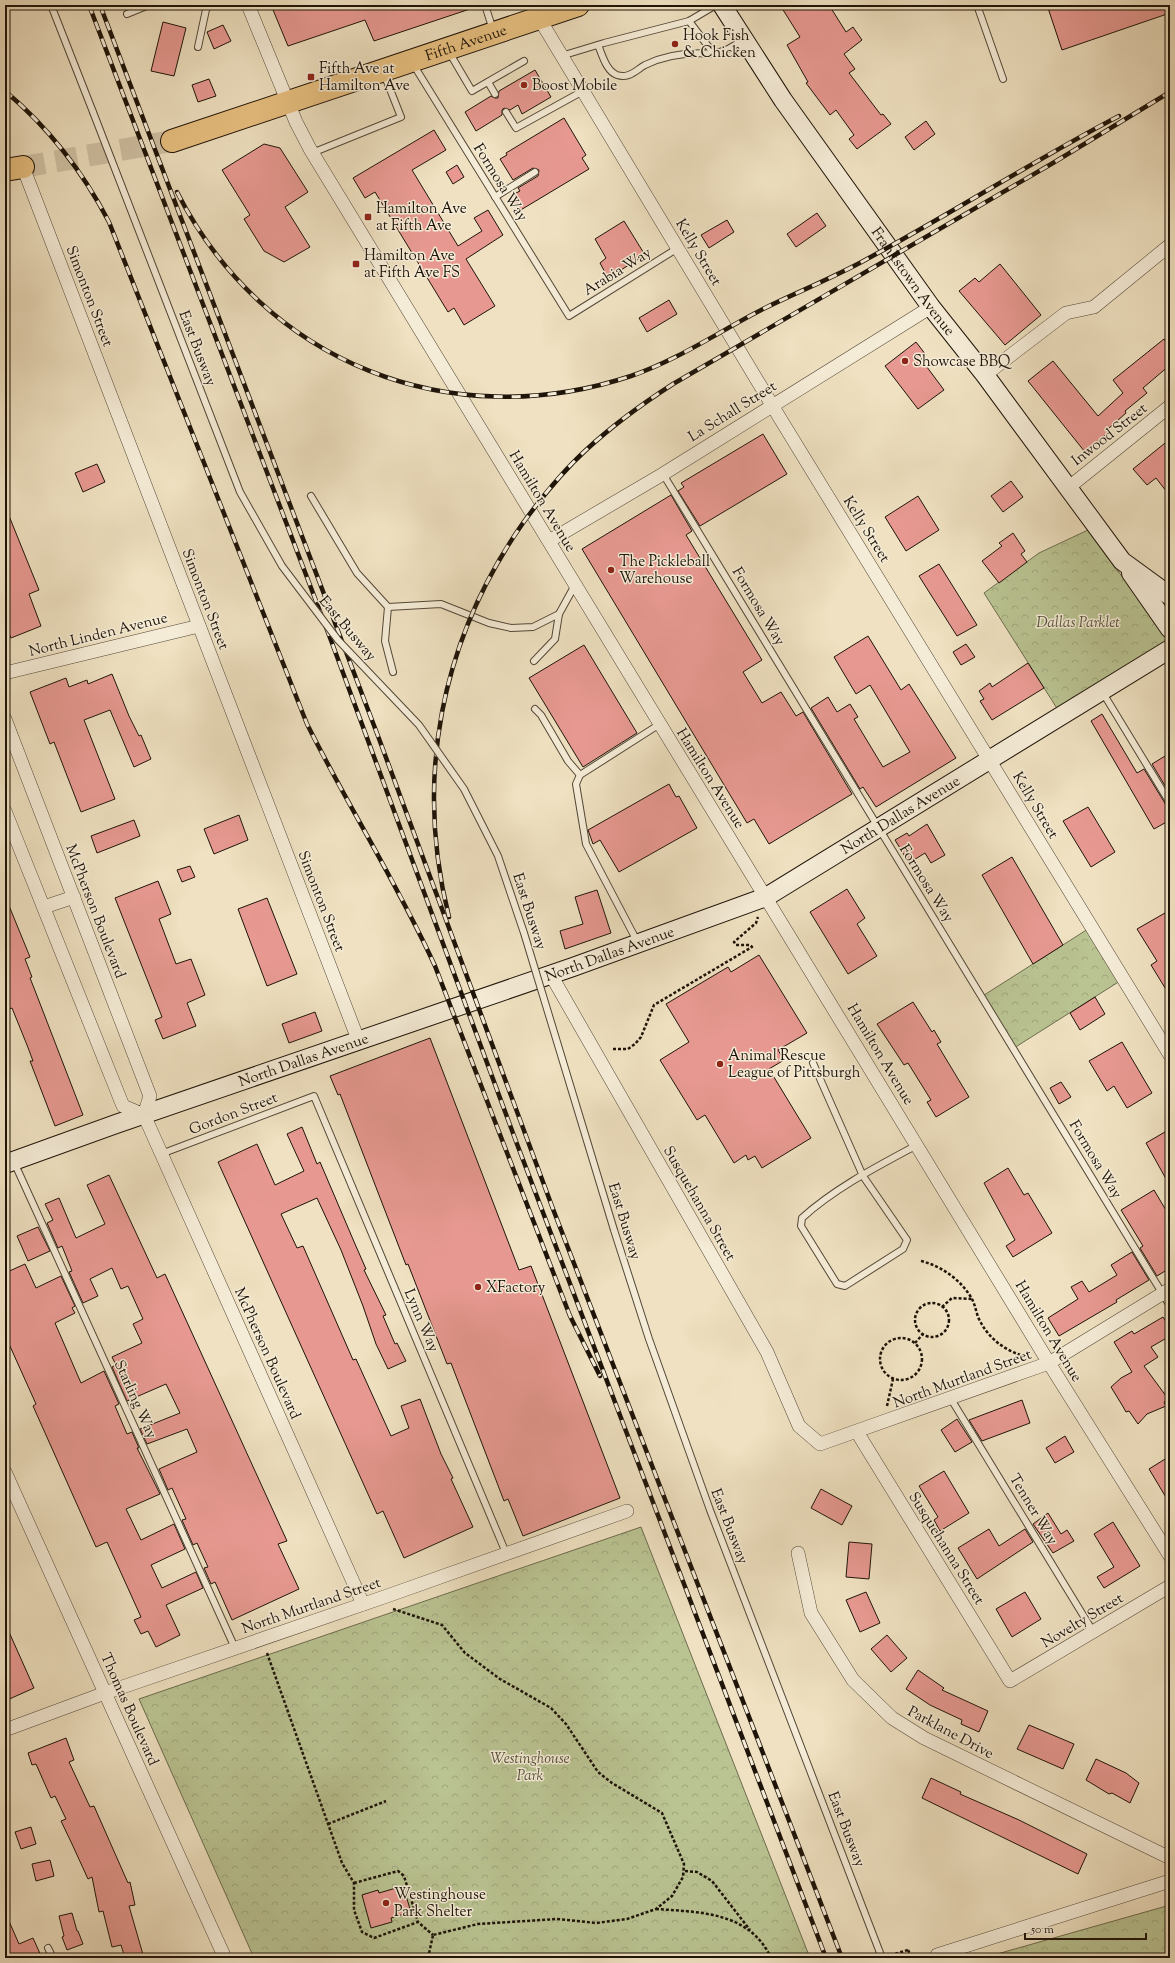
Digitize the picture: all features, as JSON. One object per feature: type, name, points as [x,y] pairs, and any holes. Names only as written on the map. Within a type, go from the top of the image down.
[{"type":"highway","name":"Fifth Avenue","points":[[172,141],[578,5]]},
{"type":"main road","name":"Frankstown Avenue","points":[[722,5],[782,100],[932,307],[985,375],[1122,561],[1170,596]]},
{"type":"main road","points":[[1122,561],[1170,629]]},
{"type":"main road","name":"North Dallas Avenue","points":[[9,1162],[551,975],[766,897],[1170,649]]},
{"type":"street","name":"Hamilton Avenue","points":[[248,5],[302,135],[312,153],[1049,1363],[1170,1556]]},
{"type":"street","name":"Kelly Street","points":[[538,18],[772,405],[1170,1055]]},
{"type":"street","name":"Simonton Street","points":[[14,168],[198,626],[359,1042]]},
{"type":"street","points":[[985,375],[1066,313],[1094,307],[1170,245]]},
{"type":"street","name":"La Schall Street","points":[[549,540],[663,474],[932,307]]},
{"type":"street","name":"Inwood Street","points":[[1068,488],[1170,406]]},
{"type":"street","name":"North Linden Avenue","points":[[5,673],[198,626]]},
{"type":"street","name":"McPherson Boulevard","points":[[5,719],[150,1096],[144,1115],[160,1154],[363,1604]]},
{"type":"street","points":[[5,811],[123,1106],[144,1115]]},
{"type":"street","points":[[44,907],[74,897]]},
{"type":"street","name":"Susquehanna Street","points":[[551,975],[766,1352],[799,1426],[820,1444]]},
{"type":"street","name":"North Murtland Street","points":[[820,1444],[951,1399],[1049,1363],[1166,1292]]},
{"type":"street","name":"Susquehanna Street","points":[[857,1432],[1010,1681]]},
{"type":"street","name":"Thomas Boulevard","points":[[5,1472],[225,1958]]},
{"type":"street","name":"North Murtland Street","points":[[5,1730],[105,1693],[627,1511]]},
{"type":"street","name":"Parklane Drive","points":[[798,1553],[811,1613],[853,1680],[892,1718],[924,1738],[1170,1858]]},
{"type":"street","name":"Novelty Street","points":[[1010,1681],[1094,1633],[1170,1586]]},
{"type":"street","points":[[937,1955],[1170,1881]]},
{"type":"lane","name":"East Busway","points":[[51,5],[240,492],[282,566],[338,640],[419,725],[464,789],[498,856],[524,933],[614,1230],[649,1338],[710,1510],[882,1958]]},
{"type":"lane","points":[[127,14],[149,5]]},
{"type":"lane","points":[[198,47],[207,5]]},
{"type":"lane","points":[[485,5],[494,33]]},
{"type":"lane","points":[[561,56],[689,21],[716,5]]},
{"type":"lane","points":[[977,5],[1003,79]]},
{"type":"lane","points":[[689,21],[714,54]]},
{"type":"lane","points":[[598,45],[608,68],[617,75],[629,76],[645,65],[693,52],[714,54],[728,50],[744,40]]},
{"type":"lane","points":[[447,49],[472,91],[524,61]]},
{"type":"lane","name":"Formosa Way","points":[[411,61],[569,316]]},
{"type":"lane","points":[[312,153],[401,117],[383,70]]},
{"type":"lane","points":[[488,82],[495,94]]},
{"type":"lane","points":[[506,112],[516,128],[583,91]]},
{"type":"lane","points":[[495,198],[535,172]]},
{"type":"lane","name":"Arabia Way","points":[[569,316],[678,248]]},
{"type":"lane","name":"Formosa Way","points":[[663,474],[878,828],[1166,1292],[1170,1306]]},
{"type":"lane","points":[[311,496],[357,573],[388,607],[385,641],[393,672]]},
{"type":"lane","points":[[534,661],[555,639],[559,614],[575,585]]},
{"type":"lane","points":[[388,607],[441,604],[489,623],[511,628],[532,627],[559,614]]},
{"type":"lane","points":[[1102,691],[1170,803]]},
{"type":"lane","points":[[535,709],[541,715],[568,761],[580,775]]},
{"type":"lane","points":[[639,944],[586,844],[576,784],[580,775],[660,724]]},
{"type":"lane","points":[[813,1063],[863,1176],[907,1240],[903,1249],[845,1286],[837,1284],[801,1226],[802,1218],[812,1209],[863,1176],[917,1144]]},
{"type":"lane","name":"Gordon Street","points":[[160,1154],[314,1096]]},
{"type":"lane","name":"Lynn Way","points":[[314,1096],[506,1554]]},
{"type":"lane","name":"Starling Way","points":[[9,1162],[235,1648]]},
{"type":"lane","name":"Tenner Way","points":[[951,1399],[1094,1633]]},
{"type":"lane","points":[[48,1948],[53,1958]]},
{"type":"path","points":[[613,1049],[628,1049],[635,1044],[641,1037],[654,1005],[752,947],[750,945],[736,945],[734,942],[756,923],[758,916]]},
{"type":"path","points":[[922,1261],[936,1265],[967,1291],[972,1299],[983,1327],[991,1337],[1011,1352],[1024,1356]]},
{"type":"path","points":[[942,1307],[952,1298],[972,1299]]},
{"type":"path","points":[[929,1304],[942,1307],[949,1318],[947,1329],[938,1336],[928,1336],[923,1334],[919,1330],[916,1320],[920,1310],[929,1304]]},
{"type":"path","points":[[915,1343],[923,1334]]},
{"type":"path","points":[[903,1337],[915,1343],[922,1356],[919,1370],[908,1379],[893,1379],[882,1369],[880,1363],[881,1350],[885,1344],[896,1338],[903,1337]]},
{"type":"path","points":[[887,1406],[893,1379]]},
{"type":"path","points":[[391,1608],[442,1625],[465,1653],[500,1679],[551,1708],[566,1724],[598,1772],[612,1783],[662,1813],[684,1864],[685,1871],[684,1877],[672,1896],[656,1909],[627,1919],[596,1923],[557,1919],[478,1924],[433,1935]]},
{"type":"path","points":[[267,1653],[342,1863],[354,1883],[354,1910],[362,1932],[374,1938],[418,1922]]},
{"type":"path","points":[[328,1824],[386,1801]]},
{"type":"path","points":[[354,1883],[398,1871],[404,1876],[418,1922],[433,1935]]},
{"type":"path","points":[[685,1871],[697,1872],[712,1881],[751,1931],[761,1941],[771,1958]]},
{"type":"path","points":[[656,1909],[717,1915],[734,1921],[751,1931]]},
{"type":"path","points":[[428,1958],[433,1935]]},
{"type":"path","points":[[882,1958],[908,1950],[912,1958]]},
{"type":"green space","name":"Dallas Parklet","points":[[1088,530],[1170,642],[1058,710],[984,593],[1039,553]]},
{"type":"green space","points":[[1088,929],[1120,981],[1014,1048],[981,997]]},
{"type":"green space","name":"Westinghouse Park","points":[[641,1527],[810,1958],[254,1958],[139,1699]]},
{"type":"green space","points":[[1170,1905],[1170,1958],[983,1958]]},
{"type":"building","points":[[271,5],[476,5],[476,7],[374,41],[365,20],[288,46]]},
{"type":"building","points":[[780,5],[829,5],[846,32],[853,27],[862,40],[844,54],[855,69],[849,73],[881,115],[883,114],[891,124],[857,149],[849,139],[854,135],[836,110],[830,115],[806,83],[808,82],[787,45],[800,37]]},
{"type":"building","points":[[1047,5],[1170,5],[1170,13],[1062,50]]},
{"type":"building","points":[[163,22],[186,28],[174,76],[151,71]]},
{"type":"building","points":[[223,25],[231,41],[214,49],[207,32]]},
{"type":"building","points":[[535,70],[551,97],[522,114],[518,105],[510,110],[504,108],[502,110],[502,115],[476,131],[465,112],[491,96],[498,98],[499,91]]},
{"type":"building","points":[[209,79],[216,96],[198,102],[192,85]]},
{"type":"building","points":[[564,118],[586,155],[582,158],[589,169],[519,211],[510,196],[520,191],[518,188],[538,176],[539,170],[533,168],[513,180],[500,159],[507,155],[506,153]]},
{"type":"building","points":[[926,121],[935,134],[914,150],[905,137]]},
{"type":"building","points":[[434,130],[446,150],[412,170],[458,246],[482,231],[474,218],[488,210],[503,235],[466,259],[495,306],[464,325],[454,308],[448,312],[375,192],[365,198],[353,178]]},
{"type":"building","points":[[264,144],[280,148],[308,192],[285,207],[310,247],[284,262],[264,251],[244,219],[250,215],[222,170]]},
{"type":"building","points":[[457,165],[464,177],[453,184],[446,172]]},
{"type":"building","points":[[817,213],[826,226],[796,247],[787,234]]},
{"type":"building","points":[[727,220],[734,232],[709,248],[701,235]]},
{"type":"building","points":[[624,221],[645,255],[608,278],[600,263],[606,258],[595,239]]},
{"type":"building","points":[[1000,264],[1041,315],[1005,345],[959,291],[975,278],[979,282]]},
{"type":"building","points":[[669,300],[677,314],[647,332],[639,318]]},
{"type":"building","points":[[1164,339],[1170,347],[1170,365],[1143,388],[1147,393],[1125,411],[1126,413],[1108,429],[1110,431],[1085,452],[1028,381],[1053,361],[1098,416],[1123,393],[1113,380]]},
{"type":"building","points":[[916,342],[926,355],[921,359],[944,390],[918,409],[885,366]]},
{"type":"building","points":[[763,434],[787,474],[700,526],[678,491],[684,487],[681,483]]},
{"type":"building","points":[[1170,439],[1170,496],[1156,478],[1147,485],[1133,469]]},
{"type":"building","points":[[97,464],[105,482],[83,492],[75,473]]},
{"type":"building","points":[[1011,481],[1023,497],[1003,512],[991,496]]},
{"type":"building","points":[[671,495],[692,531],[686,535],[762,660],[743,672],[762,703],[781,692],[796,716],[803,712],[852,794],[769,844],[754,819],[747,823],[582,549]]},
{"type":"building","points":[[918,496],[939,530],[906,551],[885,517]]},
{"type":"building","points":[[5,506],[39,590],[29,594],[41,626],[11,638],[5,624]]},
{"type":"building","points":[[1013,533],[1025,551],[1021,554],[1027,562],[999,583],[982,561],[1002,546],[999,543]]},
{"type":"building","points":[[939,564],[977,625],[957,636],[919,576]]},
{"type":"building","points":[[868,636],[901,690],[909,684],[956,758],[876,807],[863,787],[860,789],[811,708],[828,697],[837,712],[850,704],[858,717],[854,719],[883,767],[910,752],[870,685],[856,694],[834,657]]},
{"type":"building","points":[[966,644],[975,657],[961,665],[953,652]]},
{"type":"building","points":[[584,645],[637,733],[583,767],[529,678]]},
{"type":"building","points":[[1028,663],[1044,688],[992,720],[980,701],[984,699],[979,691],[990,683],[992,687]]},
{"type":"building","points":[[112,674],[129,716],[139,736],[141,735],[151,759],[134,767],[110,710],[84,720],[115,799],[81,812],[54,742],[50,744],[30,692],[66,678],[69,687],[87,680],[88,684]]},
{"type":"building","points":[[1102,714],[1137,773],[1144,769],[1166,805],[1170,807],[1170,820],[1154,829],[1091,721]]},
{"type":"building","points":[[1170,753],[1170,794],[1152,764]]},
{"type":"building","points":[[669,784],[676,797],[679,796],[697,828],[619,872],[600,840],[593,844],[588,830]]},
{"type":"building","points":[[1088,807],[1115,852],[1091,867],[1063,821]]},
{"type":"building","points":[[239,815],[248,840],[214,854],[204,829]]},
{"type":"building","points":[[134,820],[140,836],[97,853],[91,836]]},
{"type":"building","points":[[927,824],[945,855],[931,863],[925,853],[909,863],[895,840],[907,833],[909,836]]},
{"type":"building","points":[[1012,857],[1063,945],[1033,964],[982,875]]},
{"type":"building","points":[[190,866],[195,877],[182,882],[177,870]]},
{"type":"building","points":[[158,881],[171,914],[159,919],[176,964],[191,959],[205,995],[187,1003],[196,1026],[163,1039],[155,1020],[162,1017],[115,898]]},
{"type":"building","points":[[847,889],[865,918],[857,924],[877,956],[848,974],[810,912]]},
{"type":"building","points":[[597,890],[611,933],[565,949],[560,931],[583,924],[575,897]]},
{"type":"building","points":[[5,896],[30,957],[25,959],[32,977],[30,978],[83,1115],[55,1126],[30,1061],[33,1061],[27,1045],[12,1008],[9,1009],[5,999]]},
{"type":"building","points":[[267,898],[297,974],[267,986],[238,909]]},
{"type":"building","points":[[1165,913],[1170,921],[1170,996],[1151,965],[1157,961],[1137,929]]},
{"type":"building","name":"Animal Rescue League of Pittsburgh","points":[[759,955],[807,1033],[778,1050],[784,1060],[769,1069],[811,1138],[762,1168],[755,1156],[748,1160],[746,1155],[734,1163],[705,1115],[697,1120],[660,1060],[689,1042],[666,1004],[728,967],[731,972]]},
{"type":"building","points":[[1095,997],[1105,1014],[1080,1030],[1070,1013]]},
{"type":"building","points":[[913,1002],[932,1032],[934,1030],[941,1042],[937,1044],[969,1097],[936,1117],[927,1102],[931,1100],[908,1063],[904,1065],[877,1024]]},
{"type":"building","points":[[315,1012],[322,1031],[289,1043],[282,1024]]},
{"type":"building","name":"XFactory","points":[[430,1038],[519,1270],[531,1266],[620,1498],[523,1536],[508,1499],[504,1501],[451,1363],[447,1364],[408,1264],[406,1265],[340,1094],[338,1095],[330,1076]]},
{"type":"building","points":[[1122,1042],[1152,1093],[1127,1108],[1114,1086],[1107,1091],[1089,1061]]},
{"type":"building","points":[[1061,1082],[1071,1097],[1059,1104],[1050,1088]]},
{"type":"building","points":[[302,1127],[317,1164],[320,1162],[366,1269],[364,1270],[386,1315],[383,1316],[395,1344],[397,1343],[406,1361],[388,1369],[376,1344],[341,1250],[317,1198],[281,1214],[297,1248],[303,1246],[353,1360],[356,1359],[391,1436],[409,1428],[401,1406],[420,1399],[441,1454],[453,1478],[451,1479],[473,1527],[404,1558],[383,1511],[377,1514],[218,1162],[257,1144],[275,1185],[304,1171],[287,1134]]},
{"type":"building","points":[[1170,1129],[1170,1186],[1146,1143]]},
{"type":"building","points":[[1008,1168],[1024,1195],[1028,1193],[1052,1233],[1013,1257],[1006,1246],[1015,1240],[984,1183]]},
{"type":"building","points":[[109,1175],[157,1278],[165,1274],[287,1541],[278,1544],[299,1589],[232,1620],[215,1582],[211,1584],[204,1568],[208,1567],[197,1543],[193,1545],[182,1520],[186,1519],[172,1488],[168,1490],[159,1469],[197,1452],[187,1429],[147,1444],[140,1429],[180,1413],[166,1384],[127,1401],[112,1367],[116,1365],[112,1357],[142,1343],[133,1324],[143,1319],[128,1286],[121,1289],[112,1268],[90,1279],[98,1296],[83,1303],[69,1272],[72,1271],[62,1246],[58,1248],[47,1223],[53,1220],[45,1204],[59,1198],[76,1238],[105,1224],[87,1185]]},
{"type":"building","points":[[1154,1190],[1170,1217],[1170,1268],[1157,1276],[1140,1248],[1143,1246],[1121,1210]]},
{"type":"building","points":[[38,1227],[50,1251],[28,1261],[17,1236]]},
{"type":"building","points":[[1132,1252],[1149,1280],[1116,1300],[1117,1302],[1059,1336],[1048,1318],[1078,1299],[1071,1287],[1082,1281],[1089,1292],[1117,1275],[1111,1265]]},
{"type":"building","points":[[25,1264],[36,1288],[61,1276],[75,1306],[72,1308],[75,1313],[55,1323],[81,1383],[104,1371],[119,1404],[115,1406],[127,1434],[132,1432],[139,1448],[137,1448],[160,1494],[126,1509],[141,1540],[174,1524],[185,1549],[151,1565],[162,1588],[196,1572],[203,1588],[166,1605],[180,1635],[156,1647],[148,1631],[141,1634],[134,1620],[141,1617],[107,1542],[96,1547],[33,1406],[36,1404],[9,1344],[5,1346],[5,1273]]},
{"type":"building","points":[[1163,1317],[1170,1328],[1170,1336],[1151,1347],[1158,1357],[1144,1366],[1169,1400],[1164,1402],[1166,1406],[1147,1414],[1138,1424],[1129,1411],[1126,1412],[1111,1387],[1121,1378],[1132,1372],[1114,1342],[1132,1331],[1134,1334]]},
{"type":"building","points":[[1022,1400],[1030,1423],[982,1441],[969,1420]]},
{"type":"building","points":[[957,1419],[972,1442],[955,1452],[941,1430]]},
{"type":"building","points":[[1065,1436],[1074,1452],[1055,1463],[1046,1448]]},
{"type":"building","points":[[1170,1456],[1170,1504],[1149,1469]]},
{"type":"building","points":[[944,1471],[969,1513],[940,1531],[934,1520],[938,1517],[919,1486]]},
{"type":"building","points":[[821,1489],[852,1506],[842,1525],[811,1508]]},
{"type":"building","points":[[1048,1513],[1061,1534],[1067,1530],[1074,1541],[1053,1553],[1033,1524]]},
{"type":"building","points":[[1113,1522],[1140,1566],[1104,1588],[1097,1577],[1114,1567],[1094,1534]]},
{"type":"building","points":[[989,1529],[999,1546],[1025,1529],[1033,1542],[977,1579],[958,1548]]},
{"type":"building","points":[[849,1542],[872,1544],[869,1579],[846,1577]]},
{"type":"building","points":[[866,1592],[880,1623],[860,1632],[846,1600]]},
{"type":"building","points":[[1025,1592],[1041,1619],[1012,1637],[996,1609]]},
{"type":"building","points":[[5,1623],[34,1688],[5,1701]]},
{"type":"building","points":[[887,1635],[907,1658],[891,1672],[871,1649]]},
{"type":"building","points":[[918,1670],[944,1688],[942,1690],[988,1711],[979,1732],[961,1724],[962,1720],[930,1705],[906,1689]]},
{"type":"building","points":[[1029,1725],[1074,1744],[1063,1769],[1017,1749]]},
{"type":"building","points":[[66,1738],[74,1760],[69,1762],[90,1807],[94,1806],[128,1883],[130,1882],[135,1905],[129,1906],[144,1958],[125,1958],[121,1945],[112,1947],[103,1911],[99,1912],[92,1877],[88,1879],[61,1821],[66,1819],[55,1796],[51,1798],[36,1764],[32,1765],[28,1753]]},
{"type":"building","points":[[1096,1759],[1126,1773],[1139,1783],[1130,1803],[1112,1793],[1109,1794],[1086,1780]]},
{"type":"building","points":[[931,1778],[961,1792],[960,1794],[1019,1820],[1087,1854],[1078,1874],[922,1798]]},
{"type":"building","points":[[31,1827],[36,1844],[21,1849],[15,1832]]},
{"type":"building","points":[[50,1860],[54,1876],[36,1881],[32,1864]]},
{"type":"building","name":"Westinghouse Park Shelter","points":[[403,1886],[411,1912],[391,1918],[392,1922],[371,1928],[362,1895],[378,1890],[379,1893]]},
{"type":"building","points":[[5,1912],[19,1944],[33,1938],[42,1958],[5,1958]]},
{"type":"building","points":[[72,1913],[77,1931],[83,1944],[67,1950],[62,1937],[64,1936],[59,1916]]},
{"type":"tunnel","points":[[23,167],[172,141]]},
{"type":"railway","points":[[89,5],[332,643],[517,1144],[826,1958]]},
{"type":"railway","points":[[100,5],[378,736],[553,1209],[842,1958]]},
{"type":"railway","points":[[5,91],[36,120],[63,151],[88,186],[109,222],[307,724],[405,905],[435,966],[570,1316],[600,1376]]},
{"type":"railway","points":[[449,917],[439,865],[434,813],[435,762],[442,712],[454,662],[472,614],[495,568],[523,523],[545,494],[577,458],[596,441],[617,423],[673,384],[1053,163],[1170,92]]},
{"type":"railway","points":[[177,192],[214,251],[259,301],[311,341],[369,371],[431,389],[496,397],[563,392],[631,376],[665,362],[763,309],[867,259],[1119,116]]},
{"type":"place","name":"Hook Fish & Chicken","points":[[675,44]]},
{"type":"place","name":"Fifth Ave at Hamilton Ave","points":[[311,77]]},
{"type":"place","name":"Boost Mobile","points":[[524,85]]},
{"type":"place","name":"Hamilton Ave at Fifth Ave","points":[[368,217]]},
{"type":"place","name":"Hamilton Ave at Fifth Ave FS","points":[[356,264]]},
{"type":"place","name":"Showcase BBQ","points":[[905,361]]},
{"type":"place","name":"The Pickleball Warehouse","points":[[611,570]]},
{"type":"place","name":"Animal Rescue League of Pittsburgh","points":[[720,1064]]},
{"type":"place","name":"XFactory","points":[[478,1287]]},
{"type":"place","name":"Westinghouse Park Shelter","points":[[386,1903]]}]
